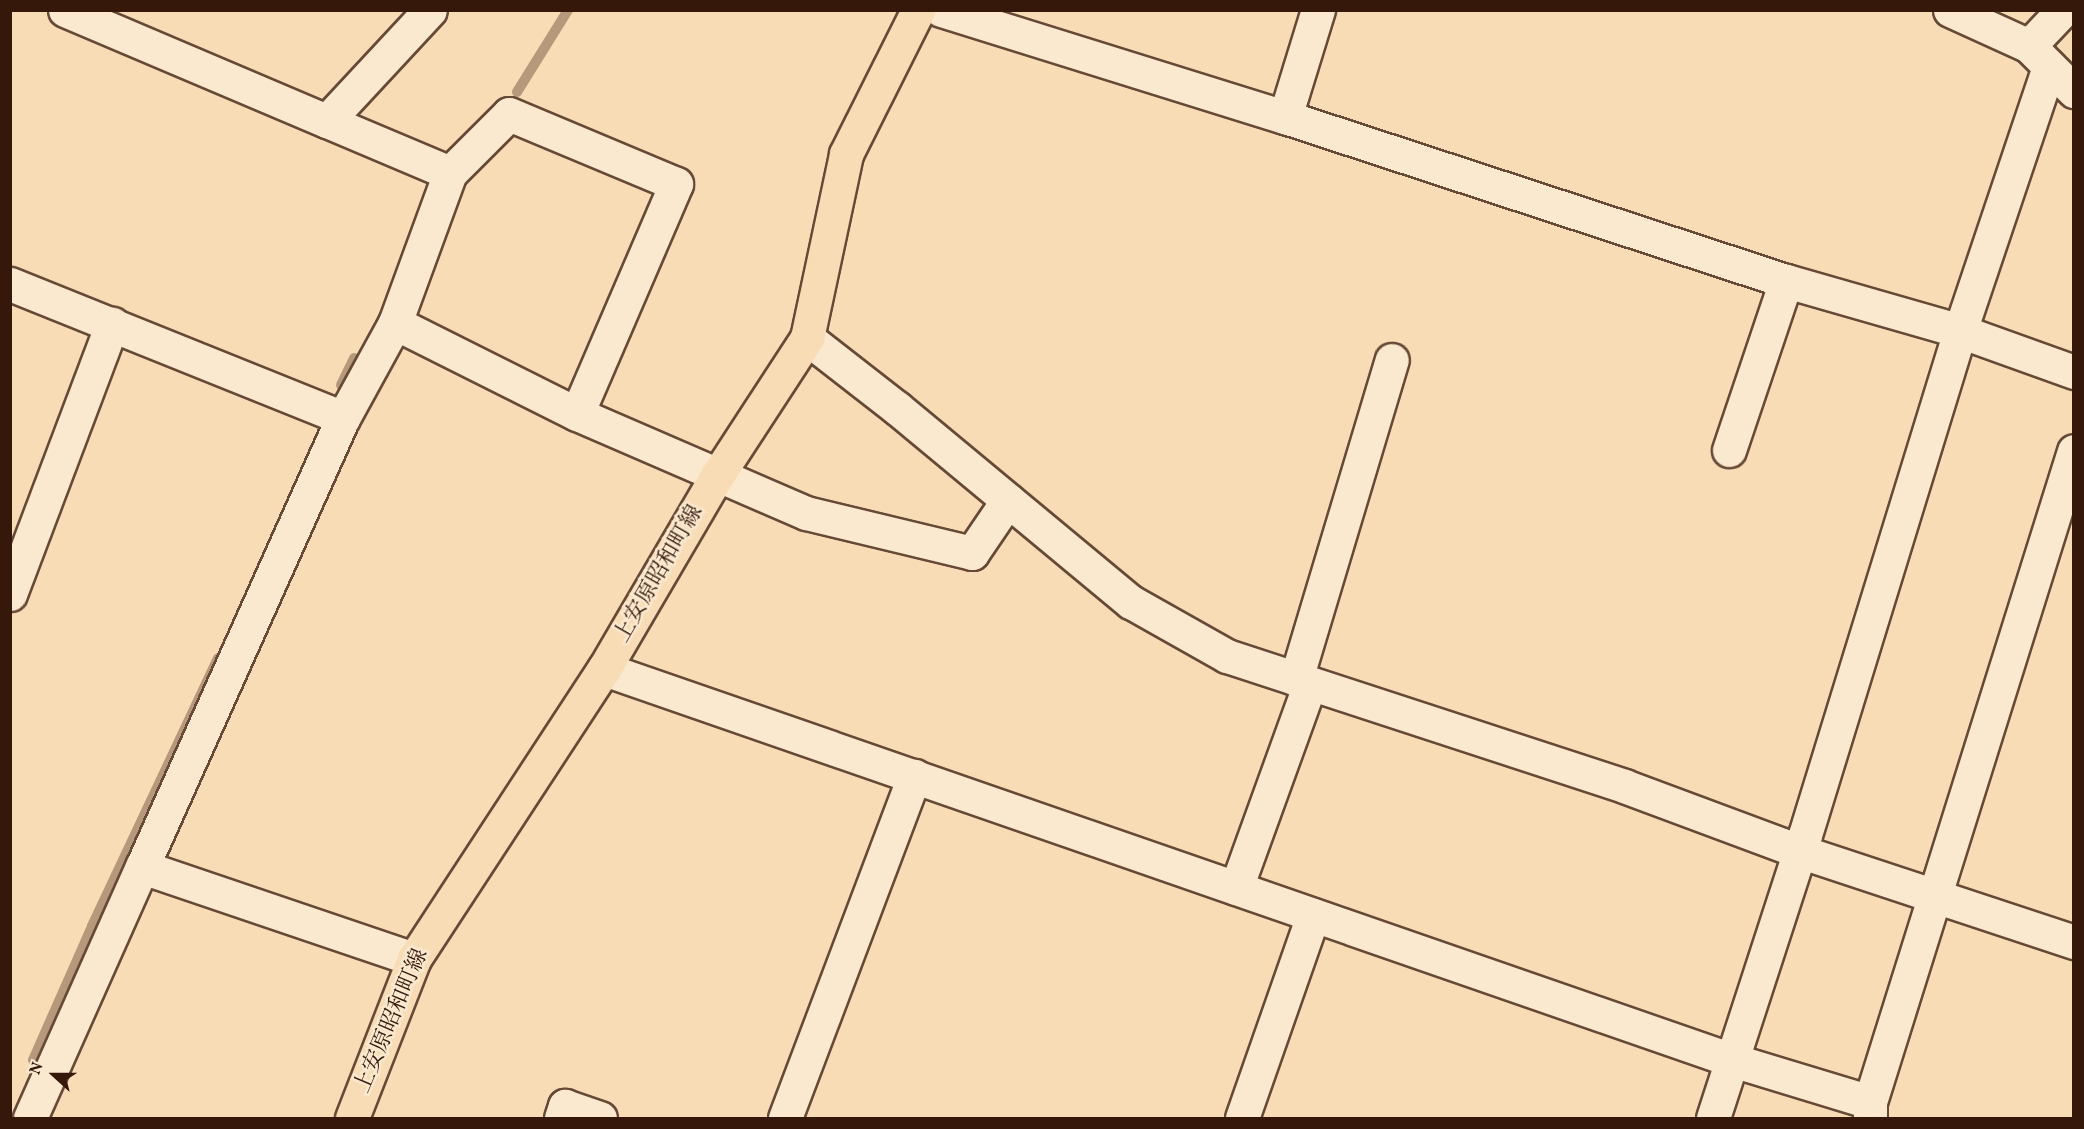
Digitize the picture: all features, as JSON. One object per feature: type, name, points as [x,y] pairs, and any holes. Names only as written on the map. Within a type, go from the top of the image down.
[{"type":"main road","name":"上安原昭和町線","points":[[352,1119],[414,958],[604,669],[717,476],[807,338],[846,154],[918,10]]},
{"type":"street","points":[[65,10],[450,173]]},
{"type":"street","points":[[327,121],[430,10]]},
{"type":"street","points":[[941,10],[1285,117],[1786,281],[1960,331],[2073,372]]},
{"type":"street","points":[[1285,117],[1318,10]]},
{"type":"street","points":[[1950,10],[2039,57],[2073,91]]},
{"type":"street","points":[[1713,1119],[1799,852],[1960,331],[2039,57],[2062,10]]},
{"type":"street","points":[[25,1106],[142,867],[343,418],[395,323],[450,173],[508,114],[676,184],[577,414]]},
{"type":"street","points":[[1729,450],[1786,281]]},
{"type":"street","points":[[10,284],[343,418]]},
{"type":"street","points":[[395,323],[577,414],[806,513],[972,553],[1008,500]]},
{"type":"street","points":[[10,594],[112,324]]},
{"type":"street","points":[[807,338],[1131,602],[1227,656],[1624,786],[1799,852],[2073,942]]},
{"type":"street","points":[[1236,888],[1303,682],[1392,360]]},
{"type":"street","points":[[604,669],[1732,1060],[1870,1110],[1933,896],[2073,451]]},
{"type":"street","points":[[785,1119],[914,776]]},
{"type":"street","points":[[142,867],[414,958]]},
{"type":"street","points":[[1242,1119],[1313,915]]},
{"type":"street","points":[[561,1119],[565,1106],[600,1119]]},
{"type":"waterway","points":[[517,92],[568,10]]},
{"type":"waterway","points":[[341,385],[354,358]]},
{"type":"waterway","points":[[33,1060],[92,926],[218,658]]}]
